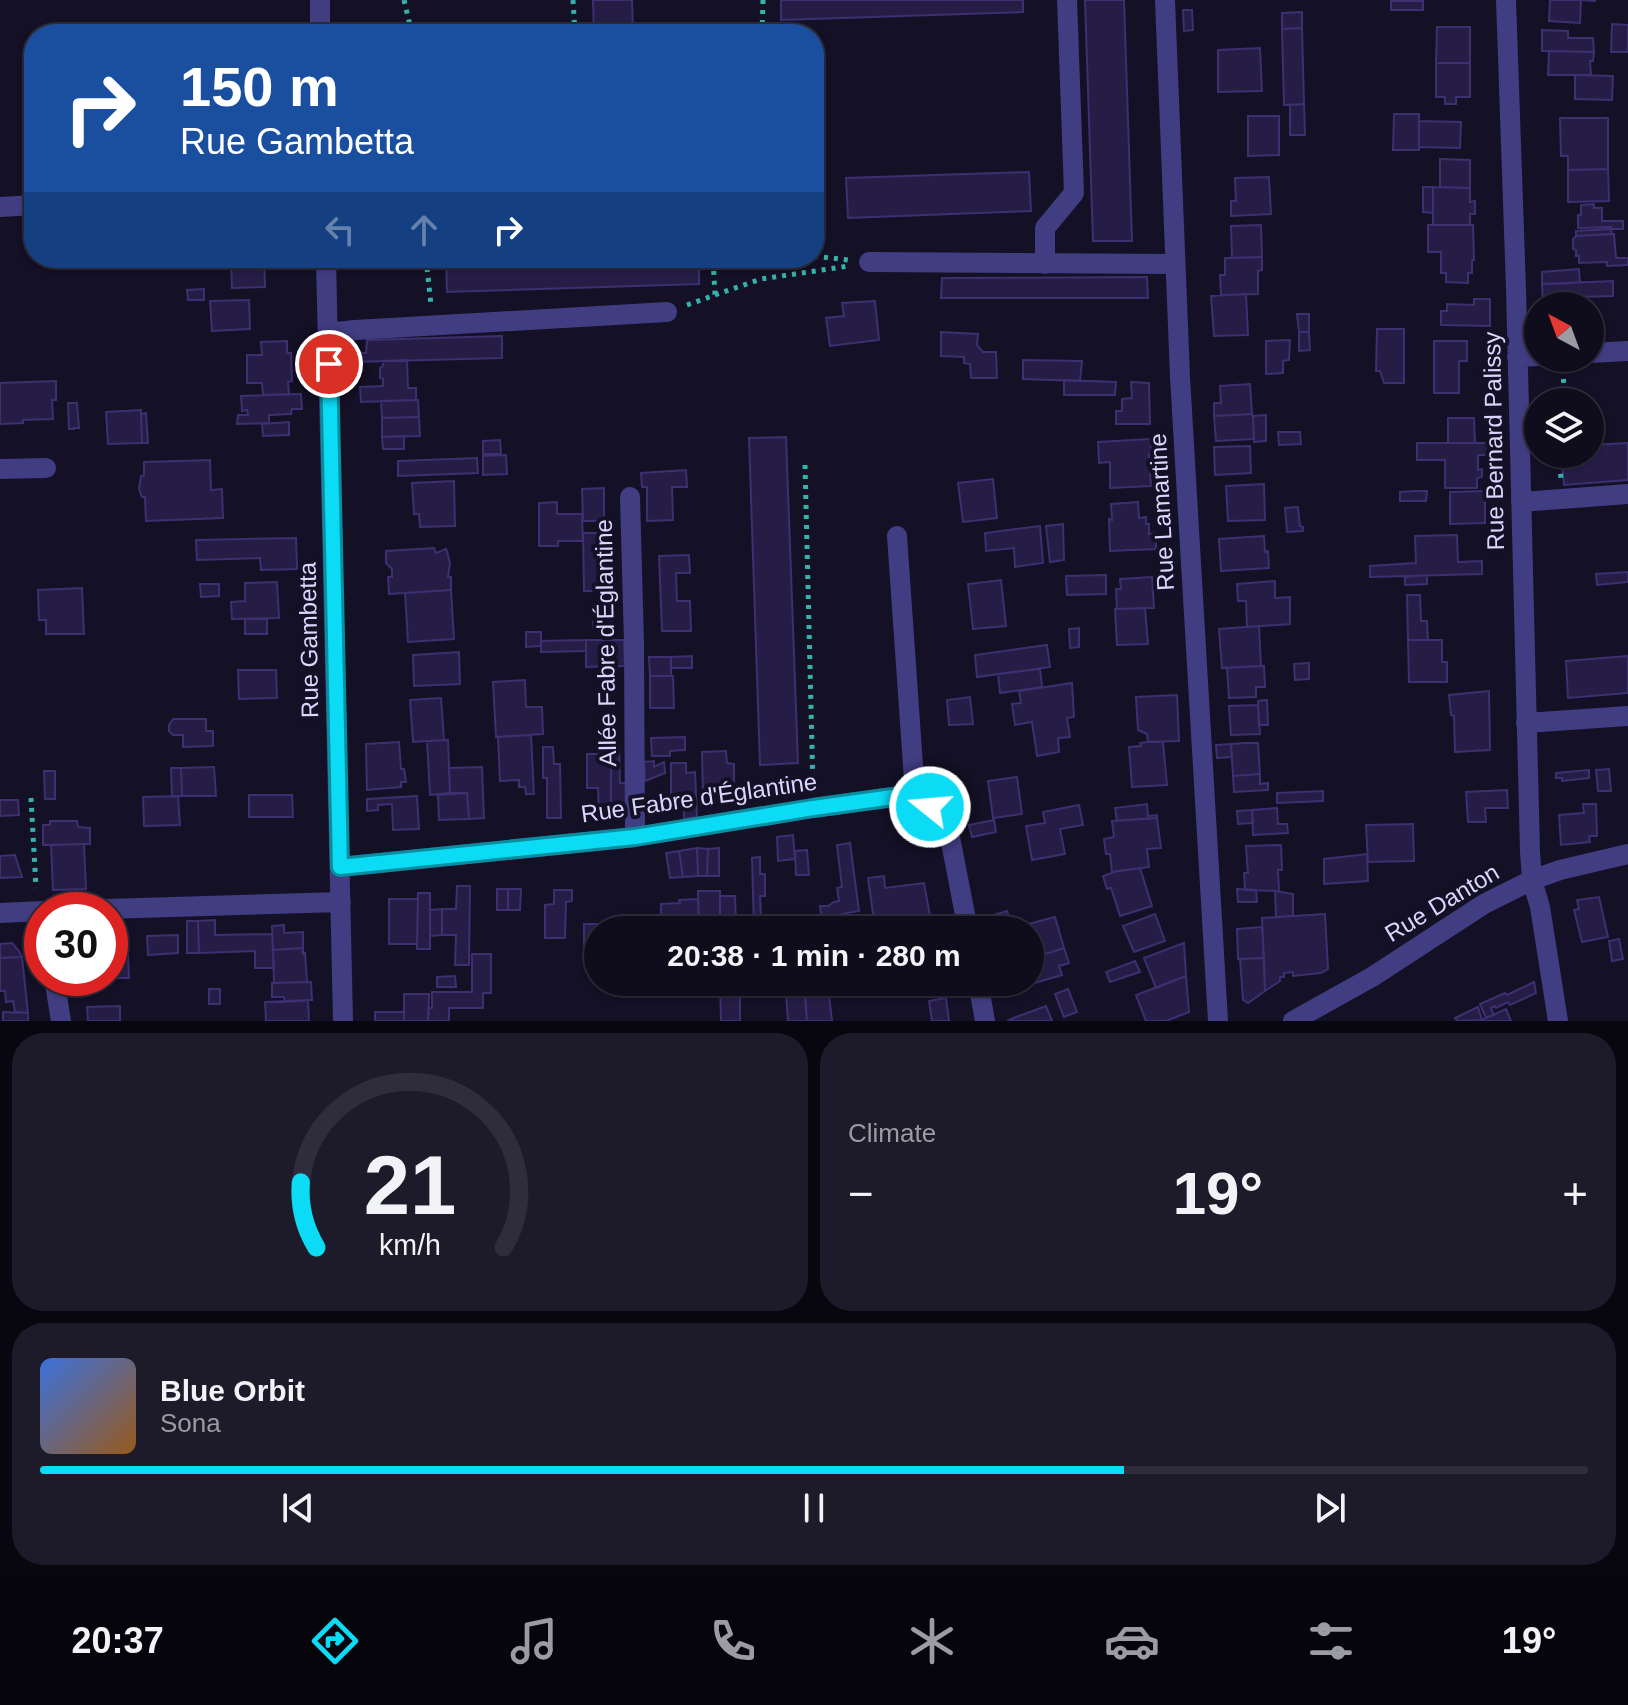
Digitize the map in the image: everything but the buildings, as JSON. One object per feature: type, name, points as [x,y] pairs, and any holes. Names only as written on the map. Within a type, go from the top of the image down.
[{"type":"street","points":[[320,0],[320,24]]},
{"type":"street","points":[[1045,264],[1045,228],[1074,193],[1067,0]]},
{"type":"street","name":"Rue Lamartine","points":[[1165,0],[1174,264],[1218,1021]]},
{"type":"street","name":"Rue Bernard Palissy","points":[[1506,0],[1524,292]]},
{"type":"street","points":[[0,207],[24,206]]},
{"type":"street","points":[[869,262],[1174,264]]},
{"type":"street","name":"Rue Gambetta","points":[[326,268],[343,1021]]},
{"type":"street","points":[[328,333],[667,312]]},
{"type":"street","points":[[1604,352],[1628,351]]},
{"type":"street","name":"Rue Bernard Palissy","points":[[1527,372],[1521,502],[1530,852],[1532,880],[1540,907],[1558,1021]]},
{"type":"street","points":[[0,469],[46,468]]},
{"type":"street","points":[[1521,502],[1628,494]]},
{"type":"street","name":"Allée Fabre d'Églantine","points":[[630,497],[635,837]]},
{"type":"street","points":[[897,536],[915,794],[930,807],[949,832],[965,916]]},
{"type":"street","points":[[1526,723],[1628,716]]},
{"type":"street","name":"Rue Fabre d'Églantine","points":[[340,867],[635,837],[915,794]]},
{"type":"street","name":"Rue Danton","points":[[1293,1021],[1372,977],[1484,904],[1532,880],[1628,854]]},
{"type":"street","points":[[128,908],[341,902]]},
{"type":"street","points":[[0,913],[24,912]]},
{"type":"street","points":[[57,996],[61,1021]]},
{"type":"street","points":[[981,996],[985,1021]]},
{"type":"path","points":[[404,0],[410,24]]},
{"type":"path","points":[[573,0],[574,24]]},
{"type":"path","points":[[762,24],[763,0]]},
{"type":"path","points":[[824,257],[869,262]]},
{"type":"path","points":[[667,312],[761,279],[869,262]]},
{"type":"path","points":[[427,268],[433,326]]},
{"type":"path","points":[[714,268],[715,295]]},
{"type":"path","points":[[805,465],[813,808]]},
{"type":"path","points":[[31,798],[38,892]]},
{"type":"route","points":[[329,364],[340,867],[635,837],[915,794],[930,807]]}]
